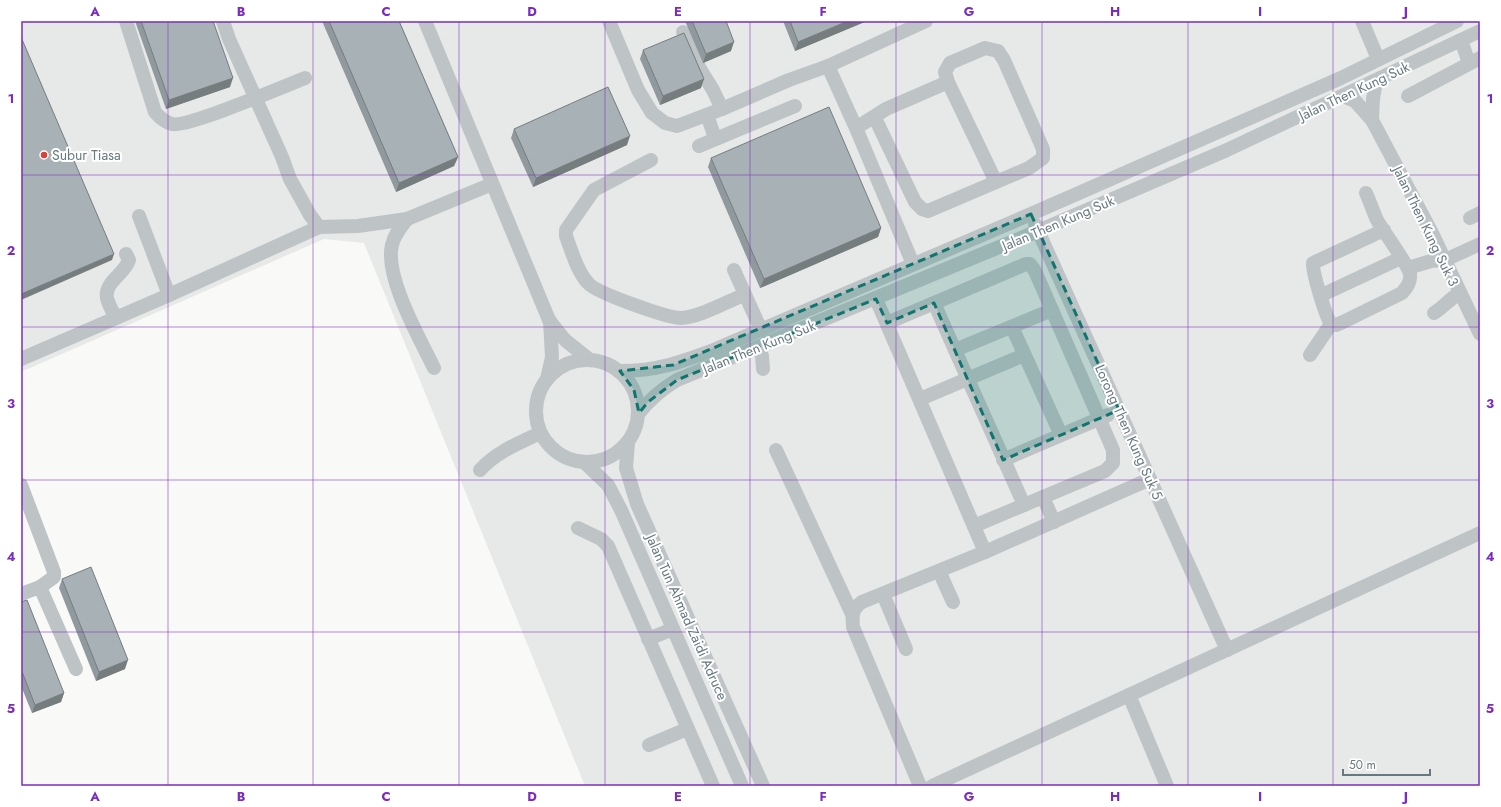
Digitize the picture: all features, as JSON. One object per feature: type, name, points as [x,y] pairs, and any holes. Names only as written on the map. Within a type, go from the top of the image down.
[{"type":"street","points":[[126,21],[155,112],[160,118],[173,125],[204,117],[305,78]]},
{"type":"street","points":[[223,21],[229,39],[290,179],[310,215],[319,227]]},
{"type":"street","points":[[425,21],[549,320],[553,343],[552,357],[547,379]]},
{"type":"street","points":[[609,21],[638,90],[652,113],[665,123],[677,126],[707,116],[789,80],[828,66],[926,21]]},
{"type":"street","points":[[1362,21],[1378,59]]},
{"type":"street","name":"Jalan Then Kung Suk","points":[[620,371],[644,371],[673,365],[761,330],[1342,78],[1457,21]]},
{"type":"street","name":"Jalan Then Kung Suk","points":[[639,413],[662,389],[677,380],[758,348],[830,325],[876,298],[1038,231],[1227,150],[1480,31]]},
{"type":"street","points":[[683,32],[700,69],[714,90],[722,109]]},
{"type":"street","points":[[1408,96],[1474,61],[1461,40]]},
{"type":"street","points":[[875,118],[915,202],[922,209],[933,211],[1029,168],[1038,162],[1044,154],[1004,60],[998,51],[992,48],[985,48],[950,63],[945,72],[948,82],[996,182]]},
{"type":"street","points":[[828,66],[856,128],[913,264]]},
{"type":"street","points":[[1372,120],[1376,81]]},
{"type":"street","points":[[856,128],[875,118],[886,109],[948,82]]},
{"type":"street","name":"Jalan Then Kung Suk 3","points":[[1343,96],[1355,101],[1372,120],[1445,260],[1480,334]]},
{"type":"street","points":[[699,146],[715,138],[795,106]]},
{"type":"street","points":[[707,116],[715,138]]},
{"type":"street","points":[[651,160],[594,190],[566,230],[566,236],[583,277],[592,287],[667,317],[682,318],[694,315],[744,294]]},
{"type":"street","points":[[21,359],[142,307],[319,227],[358,226],[407,219],[492,184]]},
{"type":"street","points":[[1366,193],[1374,214],[1384,230],[1410,273],[1408,285],[1402,293],[1343,322],[1336,325],[1331,324],[1326,319],[1322,295],[1312,272],[1313,263],[1384,230]]},
{"type":"street","name":"Lorong Then Kung Suk 5","points":[[1031,214],[1227,650]]},
{"type":"street","points":[[139,216],[168,295]]},
{"type":"street","points":[[407,219],[394,238],[391,247],[390,258],[392,273],[434,368]]},
{"type":"street","points":[[1322,295],[1404,263],[1445,260],[1480,244]]},
{"type":"street","points":[[116,318],[107,297],[108,291],[114,279],[127,267],[129,260],[126,254]]},
{"type":"street","points":[[887,323],[1026,264],[1030,264],[1035,270],[1113,450],[1113,463],[1105,471],[974,526]]},
{"type":"street","points":[[734,270],[761,330]]},
{"type":"street","points":[[1434,313],[1442,308],[1449,299],[1460,293]]},
{"type":"street","points":[[876,298],[984,552]]},
{"type":"street","points":[[934,303],[1024,505]]},
{"type":"street","points":[[955,350],[1052,310]]},
{"type":"street","points":[[549,320],[565,340],[590,360]]},
{"type":"street","points":[[1310,355],[1331,324]]},
{"type":"street","points":[[1012,327],[1061,435]]},
{"type":"street","points":[[1066,342],[1085,335]]},
{"type":"street","points":[[758,348],[762,356],[763,369]]},
{"type":"street","points":[[920,399],[1024,355]]},
{"type":"street","points":[[590,360],[606,363],[620,371],[634,390],[638,401],[639,413],[636,429],[628,443],[616,454],[601,461],[585,462],[571,460],[558,454],[548,445],[540,432],[536,419],[536,405],[540,391],[547,379],[559,368],[569,364],[590,360]]},
{"type":"street","points":[[1003,460],[1119,410]]},
{"type":"street","points":[[480,470],[488,461],[497,455],[540,432]]},
{"type":"street","name":"Jalan Tun Ahmad Zaidi Adruce","points":[[628,443],[626,468],[637,504],[763,786]]},
{"type":"street","points":[[776,450],[852,614],[853,627],[858,640],[920,786]]},
{"type":"street","name":"Jalan Tun Ahmad Zaidi Adruce","points":[[585,462],[604,480],[621,510],[742,786]]},
{"type":"street","points":[[852,614],[856,607],[862,602],[984,552],[1150,479]]},
{"type":"street","points":[[21,484],[54,572],[54,577],[50,582],[21,594]]},
{"type":"street","points":[[1043,498],[1054,522]]},
{"type":"street","points":[[578,528],[601,539],[608,546],[713,786]]},
{"type":"street","points":[[932,786],[1480,533]]},
{"type":"street","points":[[939,571],[953,602]]},
{"type":"street","points":[[40,587],[76,669]]},
{"type":"street","points":[[883,594],[906,649]]},
{"type":"street","points":[[648,639],[673,629]]},
{"type":"street","points":[[1129,695],[1167,786]]},
{"type":"street","points":[[649,746],[687,729]]},
{"type":"highlighted area","points":[[1031,214],[1119,410],[1003,460],[934,303],[887,323],[876,299],[677,380],[648,402],[639,413],[634,390],[620,371],[673,365]]},
{"type":"shaded area","points":[[21,21],[1480,21],[1480,786],[585,786],[364,243],[324,239],[21,372]]},
{"type":"building","points":[[141,21],[213,21],[233,78],[169,100]]},
{"type":"building","points":[[329,21],[399,21],[458,157],[399,183]]},
{"type":"building","points":[[692,21],[726,21],[734,42],[706,54]]},
{"type":"building","points":[[790,21],[848,21],[798,42]]},
{"type":"building","points":[[684,33],[704,79],[663,96],[643,50]]},
{"type":"building","name":"Subur Tiasa","points":[[21,37],[114,254],[21,294]]},
{"type":"building","points":[[608,87],[630,136],[536,178],[514,129]]},
{"type":"building","points":[[829,107],[881,228],[764,279],[711,158]]},
{"type":"building","points":[[91,567],[128,660],[99,672],[62,579]]},
{"type":"building","points":[[27,600],[64,693],[35,705],[21,669],[21,602]]},
{"type":"place","name":"Subur Tiasa","points":[[44,155]]}]
